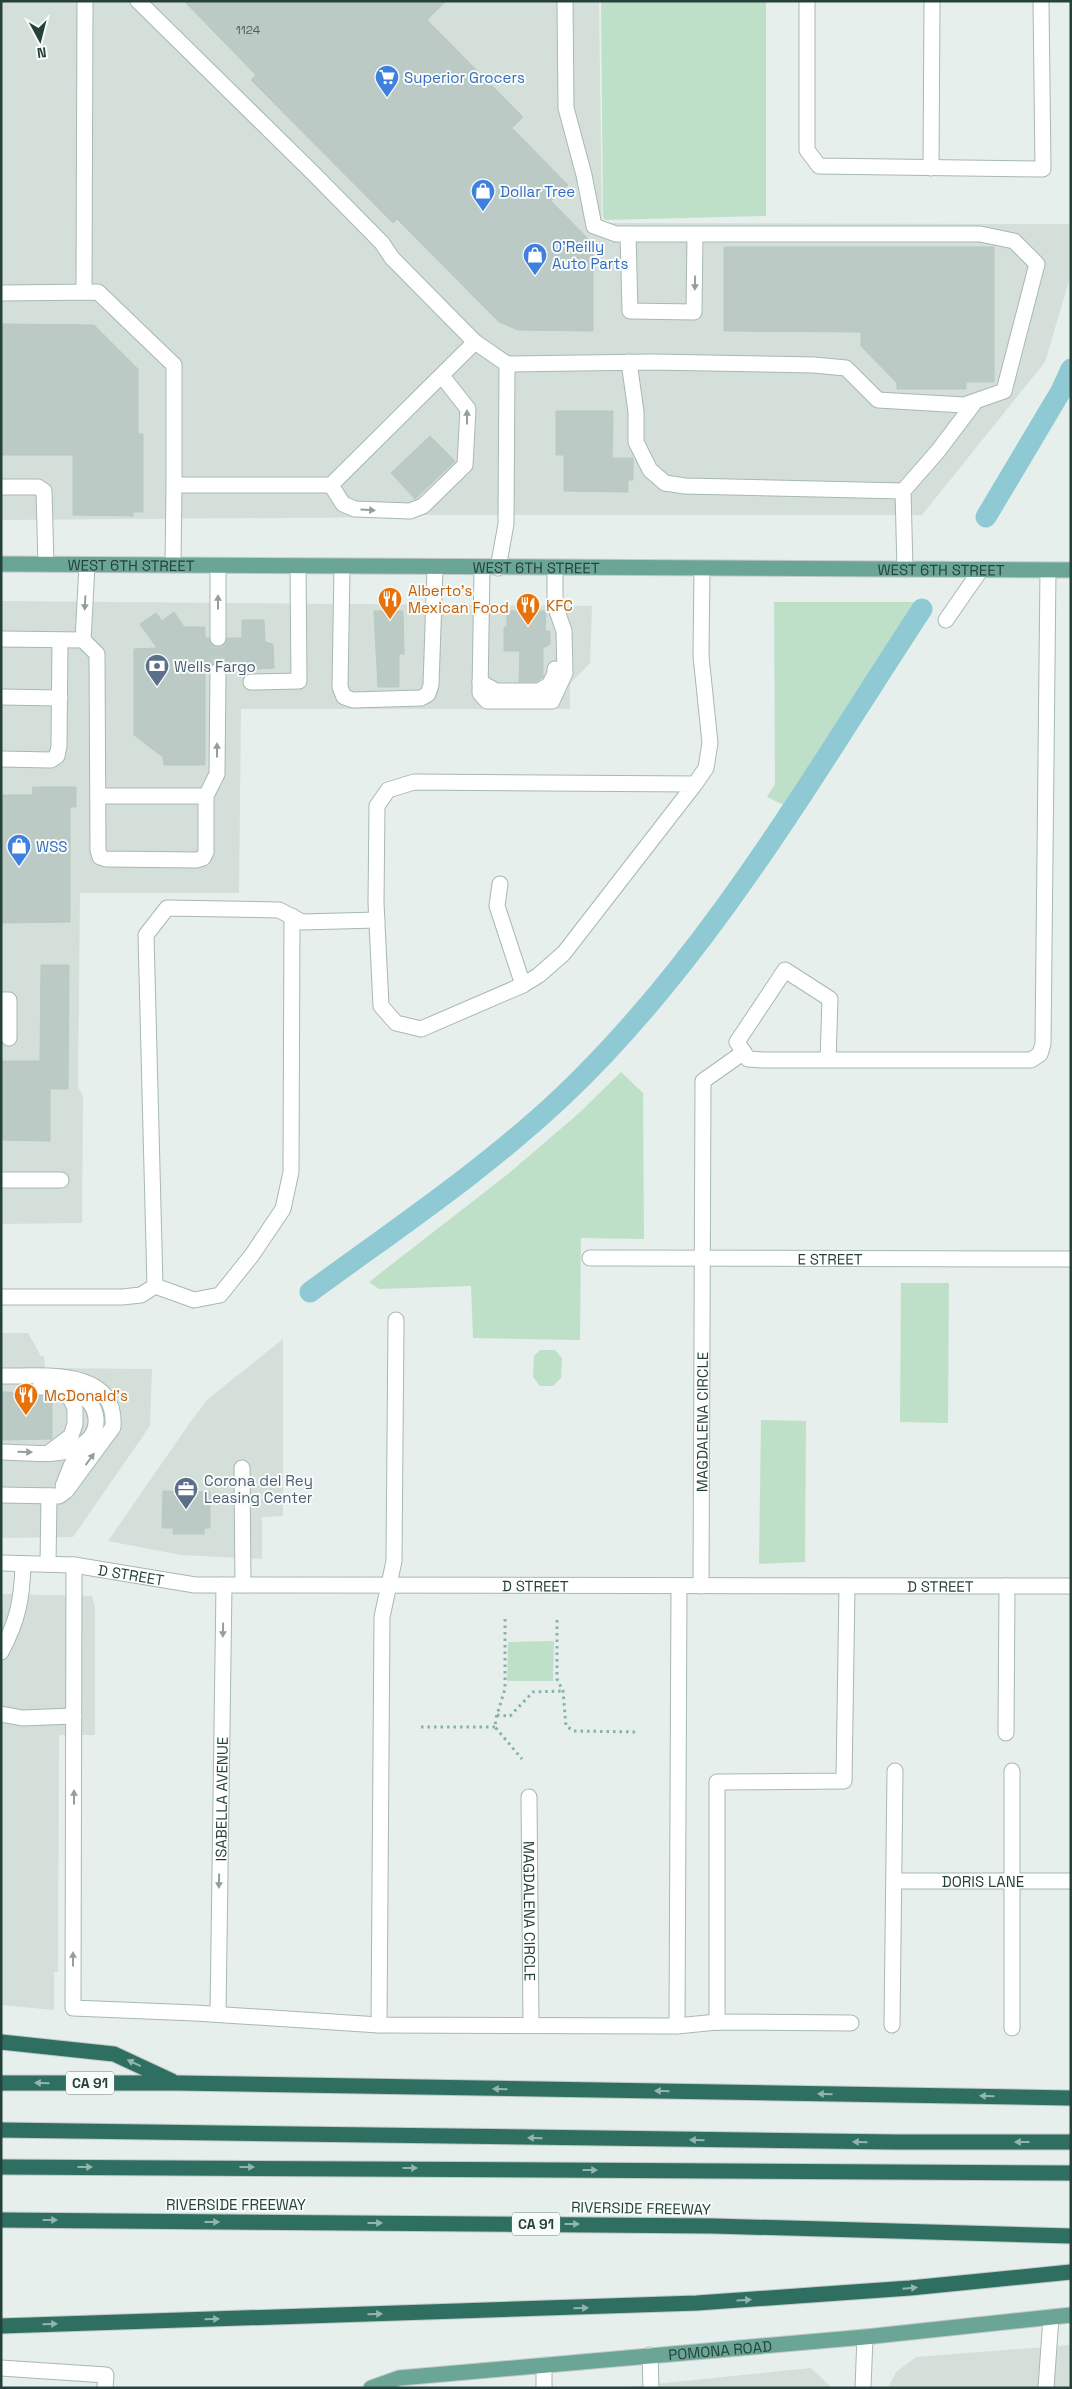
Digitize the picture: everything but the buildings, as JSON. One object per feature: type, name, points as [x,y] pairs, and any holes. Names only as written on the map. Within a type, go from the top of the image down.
[{"type":"highway","points":[[1,2042],[114,2054],[178,2083]]},
{"type":"highway","name":"CA 91","points":[[1,2083],[178,2083],[1071,2098]]},
{"type":"highway","points":[[1,2130],[896,2142],[1071,2142]]},
{"type":"highway","points":[[1,2167],[1071,2173]]},
{"type":"highway","name":"RIVERSIDE FREEWAY","points":[[1,2220],[713,2226],[1071,2236]]},
{"type":"highway","points":[[1,2326],[696,2303],[910,2288],[1071,2272]]},
{"type":"main road","name":"WEST 6TH STREET","points":[[1,564],[218,567],[1071,570]]},
{"type":"main road","name":"POMONA ROAD","points":[[370,2388],[399,2378],[865,2337],[1071,2315]]},
{"type":"street","points":[[84,292],[85,1]]},
{"type":"street","points":[[138,1],[314,173],[382,243],[392,258],[475,342],[507,364],[629,362],[804,365],[846,368],[878,400],[964,405],[1004,391],[1037,264],[1014,241],[980,234],[616,234],[594,226],[584,175],[566,108],[565,1]]},
{"type":"street","points":[[807,1],[807,150],[819,166],[1042,169],[1041,1]]},
{"type":"street","points":[[931,168],[932,1]]},
{"type":"street","points":[[628,234],[630,311],[694,312],[695,234]]},
{"type":"street","points":[[1,293],[98,292],[174,365],[173,565]]},
{"type":"street","points":[[174,485],[331,485],[475,342]]},
{"type":"street","points":[[629,362],[636,412],[636,442],[650,470],[665,483],[680,486],[903,491]]},
{"type":"street","points":[[498,568],[506,524],[507,364]]},
{"type":"street","points":[[331,485],[343,504],[355,509],[410,511],[423,506],[465,465],[468,409],[442,376]]},
{"type":"street","points":[[904,569],[903,491],[938,451],[975,402]]},
{"type":"street","points":[[1,487],[38,487],[44,492],[46,564]]},
{"type":"street","points":[[83,640],[87,565]]},
{"type":"street","points":[[251,682],[299,681],[298,566]]},
{"type":"street","points":[[218,567],[218,638]]},
{"type":"street","points":[[342,567],[340,687],[344,698],[353,700],[421,698],[428,694],[431,685],[435,568]]},
{"type":"street","points":[[482,568],[480,688],[496,691],[539,691],[549,685],[554,674],[556,568]]},
{"type":"street","points":[[695,784],[414,782],[388,790],[377,806],[377,920],[381,1006],[396,1023],[422,1029],[523,985],[539,975],[564,953],[695,784],[706,768],[710,743],[701,665],[702,569]]},
{"type":"street","points":[[946,620],[980,570]]},
{"type":"street","points":[[828,1060],[830,999],[785,970],[737,1042],[748,1059],[828,1060],[1031,1060],[1040,1054],[1043,1044],[1048,570]]},
{"type":"street","points":[[1,639],[83,640],[97,654],[99,663],[98,850],[100,857],[106,859],[197,860],[203,858],[206,852],[206,796],[217,774],[218,671]]},
{"type":"street","points":[[1,759],[51,760],[57,756],[60,746],[60,640]]},
{"type":"street","points":[[1,697],[60,698]]},
{"type":"street","points":[[98,796],[206,796]]},
{"type":"street","points":[[500,884],[497,906],[523,985]]},
{"type":"street","points":[[155,1286],[146,935],[167,908],[280,910],[302,922],[377,920]]},
{"type":"street","points":[[155,1286],[194,1300],[220,1295],[252,1255],[282,1208],[291,1172],[292,916]]},
{"type":"street","points":[[1,1000],[9,1000],[9,1038]]},
{"type":"street","name":"MAGDALENA CIRCLE","points":[[702,1586],[703,1081],[744,1052]]},
{"type":"street","points":[[1,1180],[61,1180]]},
{"type":"street","name":"E STREET","points":[[590,1258],[1071,1259]]},
{"type":"street","points":[[1,1297],[122,1297],[141,1295],[155,1286]]},
{"type":"street","points":[[379,2025],[382,1618],[394,1561],[396,1320]]},
{"type":"street","points":[[1,1376],[76,1379],[91,1384],[103,1392],[114,1414],[113,1427],[66,1492],[54,1496],[1,1495]]},
{"type":"street","points":[[1,1386],[56,1387],[79,1394],[96,1411],[98,1422],[95,1431],[71,1466],[54,1496],[48,1564]]},
{"type":"street","points":[[49,1452],[71,1436],[75,1424],[75,1408],[70,1398],[56,1387]]},
{"type":"street","points":[[1,1452],[64,1452],[78,1447],[88,1440]]},
{"type":"street","points":[[242,1468],[243,1585]]},
{"type":"street","name":"D STREET","points":[[1,1563],[74,1565],[195,1585],[1071,1586]]},
{"type":"street","points":[[1,1652],[8,1622],[22,1594],[23,1564]]},
{"type":"street","points":[[74,1565],[73,2008],[218,2014],[379,2025],[677,2026],[718,2022],[851,2023]]},
{"type":"street","name":"ISABELLA AVENUE","points":[[218,2014],[224,1585]]},
{"type":"street","points":[[718,2022],[717,1782],[844,1781],[847,1586]]},
{"type":"street","points":[[1006,1733],[1007,1586]]},
{"type":"street","points":[[677,2026],[678,1587]]},
{"type":"street","points":[[1,1714],[22,1718],[74,1716]]},
{"type":"street","points":[[892,2025],[895,1771]]},
{"type":"street","points":[[1012,1771],[1012,2028]]},
{"type":"street","name":"MAGDALENA CIRCLE","points":[[529,1797],[531,2025]]},
{"type":"street","name":"DORIS LANE","points":[[894,1881],[1071,1880]]},
{"type":"street","points":[[1046,2388],[1051,2317]]},
{"type":"street","points":[[863,2388],[865,2337]]},
{"type":"street","points":[[650,2355],[651,2388]]},
{"type":"street","points":[[544,2365],[544,2388]]},
{"type":"street","points":[[1,2368],[106,2376],[105,2388]]},
{"type":"path","points":[[495,1727],[505,1689],[505,1619]]},
{"type":"path","points":[[557,1620],[557,1680],[563,1691],[565,1721],[570,1730],[639,1732]]},
{"type":"path","points":[[497,1715],[510,1716],[532,1692],[563,1691]]},
{"type":"path","points":[[421,1726],[495,1727],[522,1759]]},
{"type":"shaded area","points":[[1,1],[599,1],[602,221],[608,223],[1071,224],[1071,274],[1045,362],[922,515],[426,515],[406,517],[1,520]]},
{"type":"shaded area","points":[[1,601],[592,606],[590,663],[570,684],[570,709],[241,709],[239,893],[80,893],[78,1087],[83,1096],[82,1223],[1,1224]]},
{"type":"shaded area","points":[[1,1333],[28,1333],[41,1356],[44,1356],[45,1368],[152,1369],[150,1426],[73,1537],[1,1538]]},
{"type":"shaded area","points":[[283,1339],[283,1516],[262,1517],[262,1559],[181,1555],[108,1541],[208,1399]]},
{"type":"shaded area","points":[[1,1594],[92,1596],[95,1608],[95,1735],[59,1735],[58,1972],[54,1972],[54,2010],[1,2005]]},
{"type":"shaded area","points":[[1071,2345],[1071,2388],[888,2388],[896,2372],[916,2357]]},
{"type":"shaded area","points":[[811,2368],[832,2388],[618,2388]]},
{"type":"green space","points":[[601,1],[766,1],[766,216],[605,220],[603,217]]},
{"type":"green space","points":[[774,602],[920,602],[784,805],[767,797],[775,784]]},
{"type":"green space","points":[[621,1072],[643,1093],[644,1239],[581,1238],[580,1340],[473,1338],[471,1286],[379,1289],[369,1282],[508,1174],[578,1114]]},
{"type":"green space","points":[[901,1283],[949,1283],[948,1423],[900,1422]]},
{"type":"green space","points":[[540,1350],[555,1350],[562,1358],[561,1378],[553,1386],[540,1386],[533,1377],[534,1356]]},
{"type":"green space","points":[[761,1420],[806,1421],[805,1562],[759,1564]]},
{"type":"green space","points":[[554,1641],[553,1681],[507,1681],[508,1642]]},
{"type":"waterway","points":[[986,517],[1061,391],[1071,369]]},
{"type":"waterway","points":[[310,1292],[440,1198],[504,1148],[564,1095],[617,1041],[666,984],[756,862],[922,609]]},
{"type":"tunnel","points":[[218,638],[218,671]]},
{"type":"place","name":"Superior Grocers","points":[[387,98]]},
{"type":"place","name":"Dollar Tree","points":[[483,212]]},
{"type":"place","name":"O'Reilly Auto Parts","points":[[535,276]]},
{"type":"place","name":"Alberto's Mexican Food","points":[[390,620]]},
{"type":"place","name":"KFC","points":[[528,626]]},
{"type":"place","name":"Wells Fargo","points":[[157,687]]},
{"type":"place","name":"WSS","points":[[19,867]]},
{"type":"place","name":"McDonald's","points":[[26,1416]]},
{"type":"place","name":"Corona del Rey Leasing Center","points":[[186,1510]]}]
